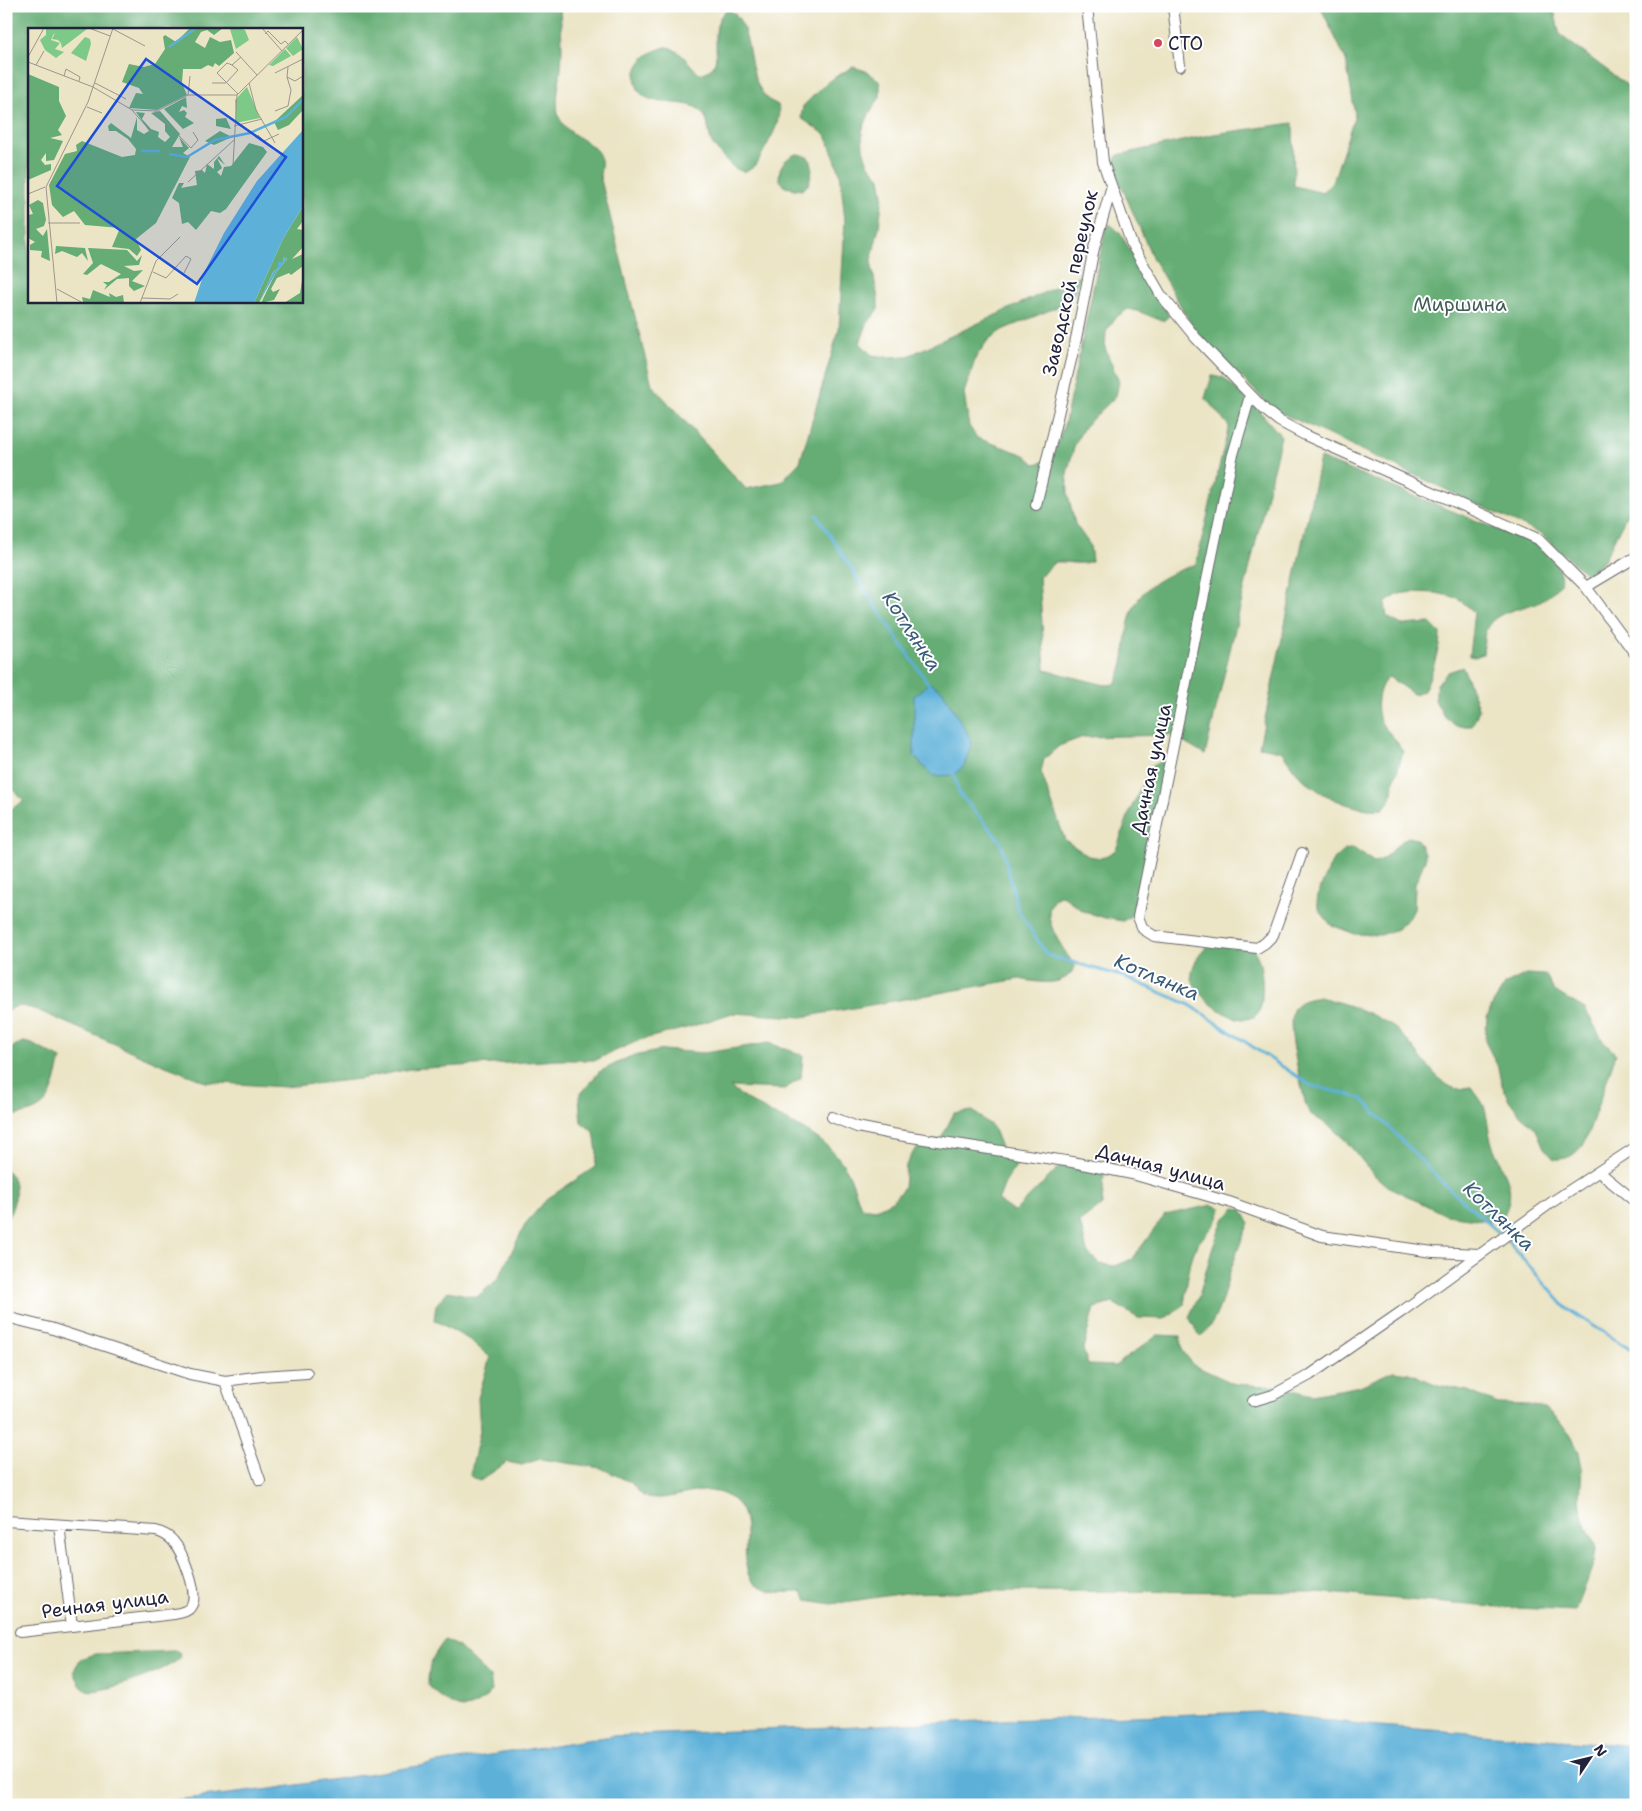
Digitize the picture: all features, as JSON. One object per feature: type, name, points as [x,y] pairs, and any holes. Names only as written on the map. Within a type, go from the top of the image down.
[{"type":"street","name":"Заводской переулок","points":[[1036,505],[1076,339],[1094,248],[1111,189],[1102,162],[1087,6]]},
{"type":"street","points":[[1173,6],[1180,66]]},
{"type":"street","points":[[1111,189],[1132,245],[1161,295],[1196,338],[1250,396],[1280,422],[1305,436],[1538,539],[1586,587],[1636,655]]},
{"type":"street","name":"Дачная улица","points":[[1250,396],[1232,458],[1138,917],[1142,929],[1154,936],[1257,948],[1273,935],[1302,853]]},
{"type":"street","points":[[1586,587],[1636,557]]},
{"type":"street","name":"Дачная улица","points":[[832,1117],[857,1127],[892,1134],[1072,1162],[1132,1174],[1229,1202],[1322,1236],[1434,1252],[1480,1254]]},
{"type":"street","points":[[1252,1401],[1273,1395],[1310,1375],[1401,1312],[1552,1202],[1636,1147]]},
{"type":"street","points":[[1599,1172],[1636,1202]]},
{"type":"street","points":[[6,1317],[50,1328],[190,1374],[225,1381],[307,1373]]},
{"type":"street","points":[[225,1381],[260,1480]]},
{"type":"street","name":"Речная улица","points":[[6,1521],[156,1531],[168,1536],[178,1546],[186,1564],[193,1593],[192,1605],[186,1611],[174,1614],[20,1632]]},
{"type":"street","points":[[59,1525],[72,1626]]},
{"type":"green space","points":[[6,6],[560,6],[562,53],[557,110],[565,127],[589,144],[599,154],[601,160],[600,176],[652,385],[746,489],[781,482],[800,462],[839,329],[845,221],[840,173],[826,135],[801,118],[803,106],[830,80],[853,67],[866,71],[880,81],[880,97],[869,114],[862,131],[863,149],[868,164],[880,178],[883,194],[879,227],[871,262],[878,298],[878,310],[867,324],[860,343],[872,355],[888,357],[908,356],[1086,273],[1078,281],[1074,294],[1055,308],[1002,330],[988,340],[976,357],[964,393],[969,426],[977,438],[1025,455],[1035,464],[1049,460],[1056,448],[1065,422],[1106,227],[1110,224],[1120,233],[1169,316],[1163,321],[1128,309],[1115,318],[1106,332],[1105,348],[1119,382],[1116,396],[1084,427],[1075,444],[1067,473],[1068,494],[1075,524],[1090,545],[1092,561],[1078,563],[1055,562],[1039,577],[1045,670],[1105,685],[1115,684],[1123,663],[1131,614],[1136,603],[1143,593],[1161,579],[1196,564],[1229,426],[1205,398],[1212,376],[1223,377],[1261,413],[1281,436],[1205,755],[1171,735],[1083,737],[1059,746],[1044,759],[1041,772],[1065,840],[1088,856],[1102,858],[1116,850],[1130,811],[1152,766],[1166,759],[1137,902],[1132,915],[1123,921],[1105,918],[1083,911],[1062,895],[1053,901],[1049,909],[1050,919],[1058,940],[1075,966],[1071,973],[1058,981],[1042,982],[1019,979],[802,1017],[732,1013],[690,1027],[640,1040],[595,1060],[559,1060],[410,1069],[360,1079],[285,1087],[206,1082],[37,1010],[16,1007],[9,1010],[6,1014],[6,812],[24,801],[9,786],[6,780]]},
{"type":"green space","name":"Миршина","points":[[1320,6],[1553,6],[1560,35],[1636,92],[1636,496],[1603,562],[1587,575],[1541,534],[1273,409],[1196,332],[1153,259],[1112,164],[1118,155],[1214,134],[1293,123],[1294,186],[1323,193],[1334,179],[1355,114],[1346,60]]},
{"type":"green space","points":[[728,9],[738,17],[744,29],[753,72],[758,86],[766,97],[778,105],[779,111],[775,130],[758,162],[749,170],[744,171],[734,168],[713,145],[706,120],[697,108],[691,105],[649,99],[638,89],[635,77],[638,65],[646,56],[666,47],[672,48],[680,54],[699,74],[709,70],[714,64],[716,56],[717,26],[720,17]]},
{"type":"green space","points":[[796,154],[807,157],[812,164],[808,185],[801,190],[785,187],[779,180],[783,164]]},
{"type":"green space","points":[[1320,458],[1542,547],[1556,563],[1561,577],[1561,583],[1547,597],[1537,603],[1496,617],[1485,632],[1483,654],[1475,657],[1469,656],[1474,612],[1458,598],[1436,593],[1413,592],[1399,594],[1385,603],[1387,617],[1402,625],[1430,623],[1440,633],[1440,639],[1432,671],[1424,691],[1413,694],[1389,677],[1379,692],[1378,712],[1380,719],[1383,726],[1395,739],[1403,752],[1393,785],[1391,799],[1383,809],[1361,808],[1328,796],[1317,790],[1300,776],[1281,751],[1259,747]]},
{"type":"green space","points":[[1463,667],[1479,710],[1472,726],[1456,726],[1443,715],[1435,700],[1437,684],[1448,672]]},
{"type":"green space","points":[[1408,837],[1417,839],[1425,853],[1425,860],[1415,884],[1414,909],[1410,917],[1397,929],[1381,935],[1355,934],[1331,925],[1320,911],[1317,903],[1318,894],[1332,862],[1345,850],[1353,848],[1374,862],[1383,858]]},
{"type":"green space","points":[[1225,939],[1244,942],[1255,952],[1258,959],[1262,975],[1262,998],[1259,1012],[1251,1018],[1240,1019],[1216,1008],[1196,988],[1192,979],[1193,967],[1204,948]]},
{"type":"green space","points":[[1526,974],[1546,975],[1554,991],[1585,1009],[1603,1041],[1616,1054],[1585,1142],[1575,1153],[1564,1158],[1554,1159],[1544,1148],[1535,1127],[1521,1116],[1509,1100],[1501,1083],[1498,1067],[1485,1041],[1487,1017],[1494,1002],[1506,984]]},
{"type":"green space","points":[[1319,997],[1358,1009],[1385,1022],[1400,1033],[1442,1081],[1451,1087],[1459,1089],[1471,1087],[1484,1106],[1492,1144],[1508,1180],[1509,1198],[1502,1218],[1491,1221],[1446,1215],[1387,1186],[1373,1174],[1346,1141],[1332,1128],[1309,1113],[1295,1055],[1291,1018],[1297,1004]]},
{"type":"green space","points":[[24,1042],[32,1044],[61,1059],[55,1083],[42,1106],[34,1111],[9,1116],[6,1115],[6,1055],[9,1050]]},
{"type":"green space","points":[[769,1043],[803,1055],[801,1078],[785,1089],[730,1087],[744,1098],[805,1130],[832,1150],[843,1164],[861,1207],[876,1209],[892,1201],[904,1188],[906,1165],[914,1151],[926,1142],[941,1139],[954,1113],[973,1111],[993,1127],[1002,1150],[1023,1156],[1006,1180],[998,1201],[1014,1212],[1059,1167],[1090,1163],[1100,1165],[1104,1175],[1102,1205],[1080,1222],[1087,1252],[1100,1264],[1115,1266],[1132,1259],[1165,1215],[1212,1205],[1221,1208],[1220,1214],[1211,1229],[1199,1242],[1193,1254],[1184,1305],[1164,1319],[1138,1318],[1113,1303],[1094,1308],[1083,1349],[1088,1365],[1115,1366],[1158,1335],[1180,1336],[1183,1351],[1193,1365],[1235,1384],[1282,1387],[1312,1395],[1360,1386],[1393,1371],[1409,1373],[1438,1385],[1468,1391],[1498,1404],[1529,1405],[1544,1408],[1558,1419],[1571,1436],[1579,1452],[1582,1468],[1580,1499],[1582,1515],[1596,1548],[1594,1563],[1576,1611],[1479,1606],[1316,1592],[993,1591],[905,1593],[832,1604],[807,1600],[801,1592],[770,1591],[755,1584],[748,1574],[744,1516],[737,1503],[723,1494],[699,1491],[666,1497],[647,1497],[643,1496],[630,1482],[601,1468],[540,1459],[522,1465],[507,1462],[480,1481],[470,1476],[480,1431],[478,1398],[490,1357],[470,1340],[434,1320],[436,1305],[448,1291],[477,1297],[498,1279],[526,1223],[547,1199],[595,1167],[597,1152],[594,1132],[581,1122],[579,1096],[599,1072],[629,1057],[663,1050],[704,1053]]},
{"type":"green space","points":[[6,1170],[14,1180],[15,1194],[12,1208],[6,1219]]},
{"type":"green space","points":[[1235,1208],[1242,1209],[1249,1223],[1213,1322],[1200,1337],[1189,1317],[1199,1296],[1223,1220]]},
{"type":"green space","points":[[445,1640],[459,1647],[490,1677],[492,1691],[474,1705],[466,1708],[459,1707],[445,1700],[428,1686],[432,1661]]},
{"type":"green space","points":[[174,1651],[179,1653],[181,1657],[175,1662],[136,1680],[106,1689],[95,1691],[85,1689],[74,1671],[77,1664],[82,1660],[96,1654]]},
{"type":"water","points":[[929,683],[942,690],[972,742],[964,766],[954,775],[933,776],[914,756],[914,696]]},
{"type":"water","points":[[1261,1712],[1367,1725],[1636,1746],[1636,1805],[133,1805],[271,1789],[612,1736],[1004,1720]]},
{"type":"waterway","name":"Котлянка","points":[[817,515],[929,685]]},
{"type":"waterway","name":"Котлянка","points":[[953,771],[959,793],[1001,842],[1018,910],[1047,955],[1125,977],[1190,1005],[1310,1085],[1361,1098],[1444,1184],[1504,1237],[1566,1308],[1636,1352]]},
{"type":"place","name":"СТО","points":[[1158,43]]}]
